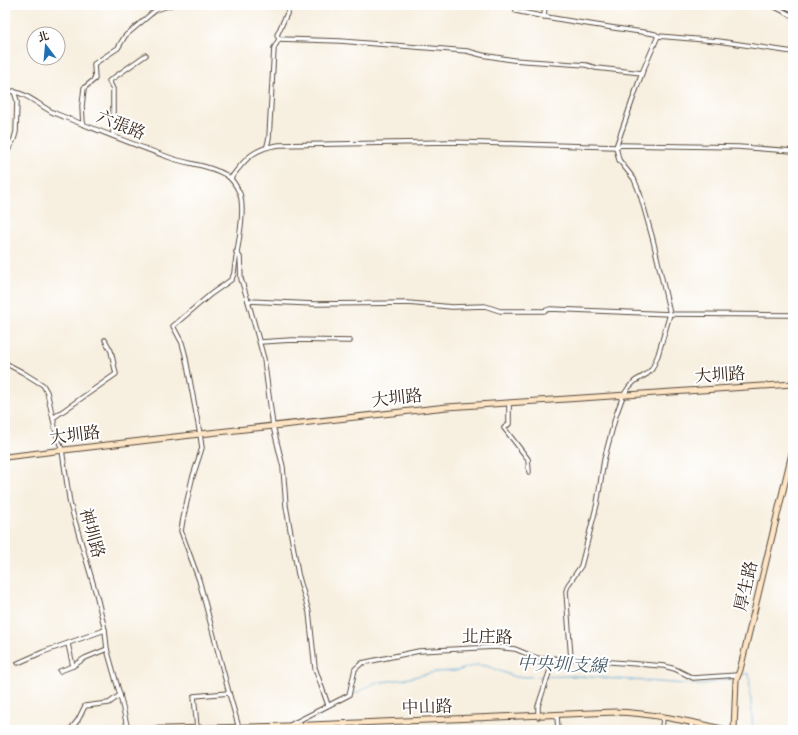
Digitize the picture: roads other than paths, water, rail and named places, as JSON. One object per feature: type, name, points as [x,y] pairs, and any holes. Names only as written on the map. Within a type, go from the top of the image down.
[{"type":"street","points":[[83,124],[82,106],[84,88],[95,78],[94,64],[118,48],[125,36],[156,10],[170,5]]},
{"type":"street","points":[[267,146],[269,138],[274,48],[279,39],[277,35],[291,5]]},
{"type":"street","points":[[517,5],[516,11],[544,17],[656,34],[658,36],[718,41],[793,52]]},
{"type":"street","points":[[544,17],[545,5]]},
{"type":"street","points":[[770,5],[793,16]]},
{"type":"street","points":[[782,5],[793,10]]},
{"type":"street","points":[[571,659],[566,591],[568,585],[581,566],[597,504],[604,460],[616,415],[623,396],[631,384],[652,369],[658,355],[670,314],[653,240],[640,194],[636,182],[619,160],[616,147],[642,73],[658,36]]},
{"type":"street","points":[[279,39],[340,41],[467,51],[513,60],[586,65],[596,68],[642,73]]},
{"type":"street","points":[[113,136],[113,89],[109,81],[146,55]]},
{"type":"street","name":"六張路","points":[[5,91],[14,91],[26,96],[43,108],[54,113],[142,148],[184,163],[216,170],[231,178]]},
{"type":"street","points":[[5,156],[15,135],[17,101],[14,91]]},
{"type":"street","points":[[239,728],[199,580],[182,531],[183,519],[192,479],[202,448],[182,343],[173,326],[211,294],[232,279],[242,216],[242,203],[231,178],[246,158],[267,146],[279,145],[450,142],[616,147],[621,145],[730,147],[793,151]]},
{"type":"street","points":[[236,252],[240,257],[241,279],[260,342],[268,382],[273,426],[283,467],[286,506],[298,574],[309,612],[315,668],[328,705]]},
{"type":"street","points":[[248,301],[314,304],[408,303],[452,307],[485,306],[500,311],[544,311],[550,309],[670,314],[793,315]]},
{"type":"street","points":[[53,418],[115,375],[116,370],[105,340]]},
{"type":"street","points":[[260,342],[292,340],[350,341]]},
{"type":"street","name":"神圳路","points":[[5,363],[22,372],[44,387],[50,399],[53,418],[62,450],[70,504],[105,630],[106,649],[120,695],[127,730]]},
{"type":"street","name":"大圳路","points":[[5,457],[439,408],[793,384]]},
{"type":"street","points":[[509,403],[509,424],[504,428],[528,459],[529,472]]},
{"type":"street","name":"厚生路","points":[[734,730],[736,680],[758,596],[793,449]]},
{"type":"street","points":[[18,663],[43,652],[105,630]]},
{"type":"street","points":[[68,644],[73,666]]},
{"type":"street","name":"北庄路","points":[[287,726],[349,694],[355,669],[362,662],[419,651],[495,647],[515,649],[537,658],[544,659],[554,658],[664,666],[675,669],[693,678],[738,676]]},
{"type":"street","points":[[60,671],[106,649]]},
{"type":"street","points":[[538,717],[538,706],[554,658]]},
{"type":"street","points":[[197,728],[194,696],[229,693]]},
{"type":"street","points":[[70,730],[82,713],[84,706],[109,703],[120,695]]},
{"type":"street","name":"中山路","points":[[127,730],[239,728],[538,717],[629,712],[692,722],[727,730]]},
{"type":"street","points":[[557,716],[558,730]]},
{"type":"street","points":[[662,730],[663,717]]},
{"type":"street","points":[[690,730],[692,722]]},
{"type":"street","points":[[344,724],[346,730]]},
{"type":"street","points":[[281,730],[287,726]]},
{"type":"waterway","points":[[776,5],[793,14]]},
{"type":"waterway","name":"中央圳支線","points":[[315,720],[332,707],[374,683],[405,679],[435,672],[456,671],[477,665],[487,666],[515,677],[576,676],[701,685],[734,677]]},
{"type":"waterway","points":[[741,675],[749,673],[753,730]]}]
